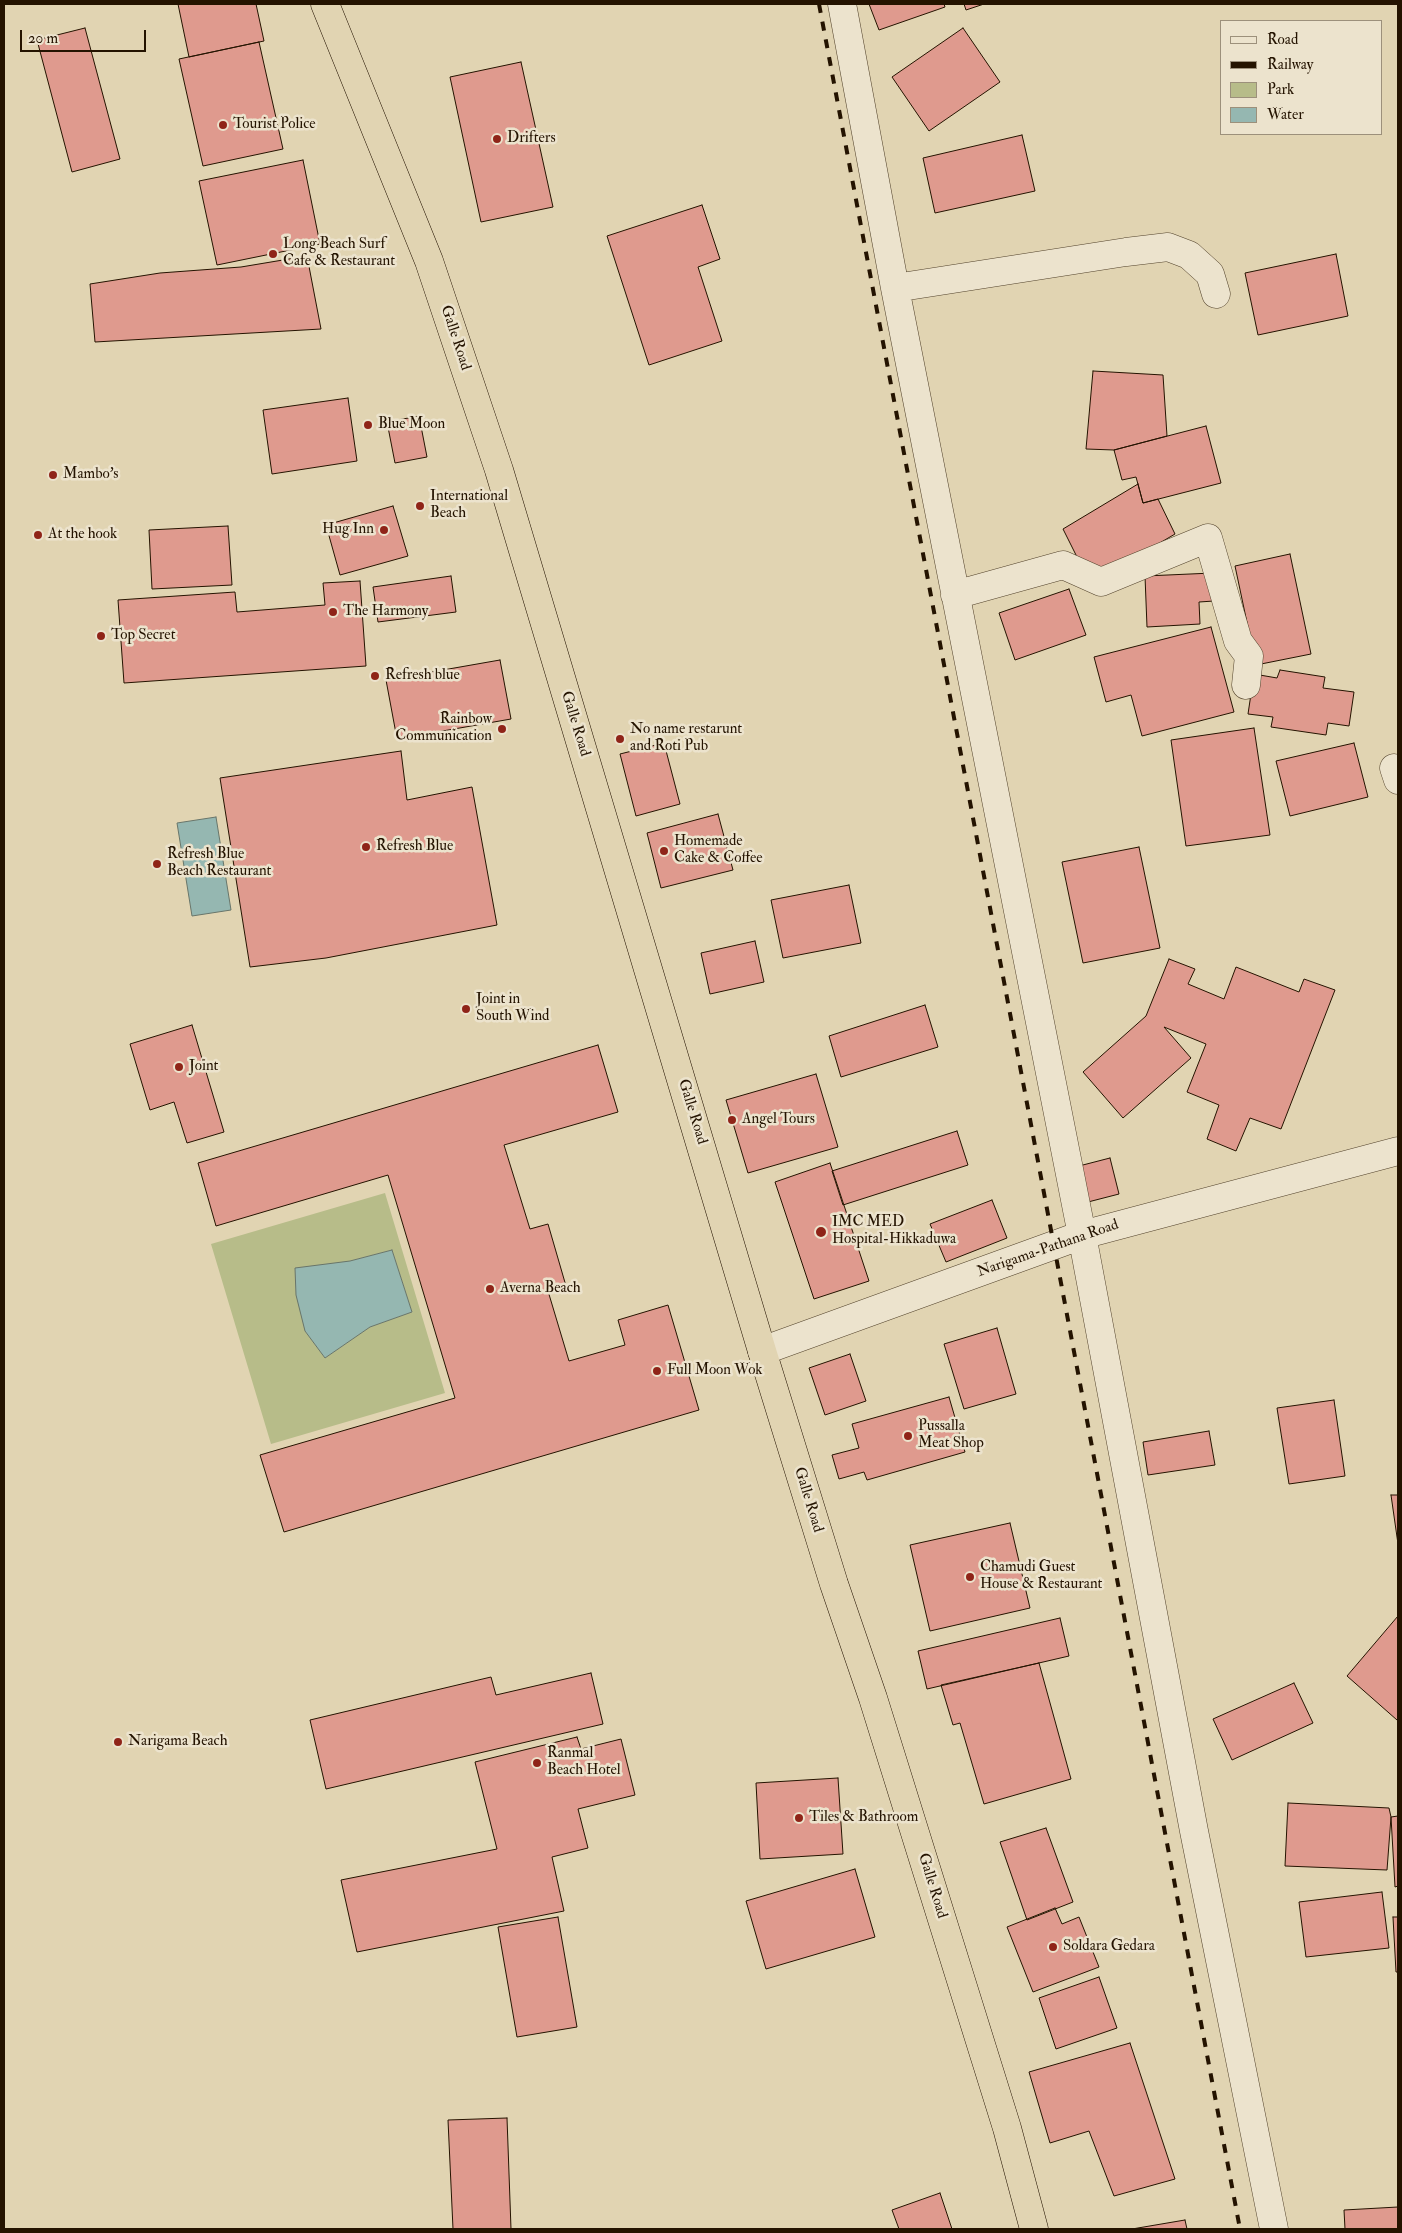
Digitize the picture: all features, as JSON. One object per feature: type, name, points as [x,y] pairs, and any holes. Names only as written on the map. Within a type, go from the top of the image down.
[{"type":"highway","name":"Galle Road","points":[[325,4],[429,262],[499,470],[762,1351],[834,1584],[876,1708],[1002,2110],[1034,2229]]},
{"type":"street","points":[[842,4],[895,288],[1082,1235],[1196,1840],[1274,2229]]},
{"type":"street","points":[[895,288],[1168,247],[1189,254],[1210,274],[1216,294]]},
{"type":"street","points":[[955,595],[1063,565],[1101,582],[1208,538],[1238,641],[1249,656],[1246,685]]},
{"type":"street","name":"Narigama-Pathana Road","points":[[762,1351],[1082,1235],[1398,1151]]},
{"type":"green space","points":[[385,1193],[445,1393],[271,1444],[211,1244]],"holes":[[[392,1250],[412,1312],[370,1327],[325,1358],[305,1331],[350,1261]]]},
{"type":"water","points":[[216,817],[231,910],[192,916],[177,823]]},
{"type":"water","points":[[392,1250],[412,1312],[370,1327],[325,1358],[305,1331],[296,1295],[295,1268],[350,1261]]},
{"type":"building","points":[[178,4],[256,4],[264,41],[189,57]]},
{"type":"building","points":[[869,4],[944,4],[945,7],[879,30]]},
{"type":"building","points":[[964,4],[984,4],[966,10]]},
{"type":"building","points":[[85,28],[120,159],[72,172],[37,40]]},
{"type":"building","points":[[963,28],[1000,82],[929,131],[892,77]]},
{"type":"building","points":[[259,42],[283,149],[203,166],[179,59]]},
{"type":"building","points":[[521,62],[553,207],[481,222],[450,77]]},
{"type":"building","points":[[1022,135],[1035,191],[935,213],[923,158]]},
{"type":"building","points":[[303,160],[320,244],[217,265],[199,181]]},
{"type":"building","points":[[702,205],[720,259],[698,267],[722,341],[649,365],[607,236]]},
{"type":"building","points":[[1336,254],[1348,316],[1258,335],[1245,273]]},
{"type":"building","points":[[307,256],[321,329],[95,342],[90,284],[160,273],[241,267]]},
{"type":"building","points":[[1093,371],[1163,375],[1167,436],[1114,450],[1086,449]]},
{"type":"building","points":[[348,398],[357,461],[272,474],[263,410]]},
{"type":"building","points":[[419,416],[427,457],[395,463],[387,422]]},
{"type":"building","points":[[1206,426],[1221,483],[1143,503],[1136,477],[1122,480],[1114,450]]},
{"type":"building","points":[[1138,484],[1143,503],[1158,499],[1175,534],[1112,571],[1079,561],[1063,529]]},
{"type":"building","points":[[393,506],[408,556],[340,575],[326,525]]},
{"type":"building","points":[[228,526],[232,585],[152,589],[149,530]]},
{"type":"building","points":[[1290,554],[1311,654],[1256,665],[1235,566]]},
{"type":"building","points":[[1213,573],[1214,601],[1199,602],[1200,624],[1147,627],[1145,576]]},
{"type":"building","points":[[451,576],[456,612],[378,622],[373,587]]},
{"type":"building","points":[[360,581],[366,666],[124,683],[118,600],[235,592],[237,612],[325,605],[323,583]]},
{"type":"building","points":[[1069,589],[1086,635],[1015,660],[999,613]]},
{"type":"building","points":[[1211,627],[1234,712],[1142,736],[1131,695],[1106,702],[1094,657]]},
{"type":"building","points":[[500,660],[511,719],[397,739],[386,680]]},
{"type":"building","points":[[1280,670],[1325,677],[1323,688],[1354,692],[1349,726],[1328,723],[1326,735],[1271,727],[1273,717],[1248,714],[1254,674],[1277,678]]},
{"type":"building","points":[[1254,728],[1270,835],[1186,846],[1171,740]]},
{"type":"building","points":[[664,743],[680,804],[636,816],[620,754]]},
{"type":"building","points":[[1354,743],[1368,797],[1290,816],[1276,761]]},
{"type":"building","points":[[401,751],[407,800],[472,787],[497,925],[326,958],[250,967],[220,778]]},
{"type":"building","points":[[718,814],[733,870],[661,888],[647,833]]},
{"type":"building","points":[[1139,847],[1160,948],[1083,963],[1062,862]]},
{"type":"building","points":[[849,885],[861,943],[783,958],[771,900]]},
{"type":"building","points":[[755,941],[764,982],[710,994],[701,953]]},
{"type":"building","points":[[1169,959],[1195,969],[1188,984],[1224,999],[1236,967],[1299,992],[1304,979],[1335,990],[1281,1129],[1250,1118],[1236,1151],[1207,1139],[1219,1105],[1187,1092],[1206,1044],[1164,1027],[1191,1058],[1123,1118],[1083,1072],[1146,1016]]},
{"type":"building","points":[[925,1005],[938,1047],[841,1077],[829,1036]]},
{"type":"building","points":[[192,1025],[224,1132],[187,1143],[174,1102],[150,1110],[130,1044]]},
{"type":"building","name":"Averna Beach","points":[[598,1045],[618,1112],[504,1145],[530,1229],[548,1224],[566,1286],[548,1291],[569,1361],[625,1345],[618,1320],[668,1305],[699,1410],[284,1532],[260,1455],[455,1398],[388,1175],[216,1226],[198,1163]]},
{"type":"building","points":[[816,1074],[838,1147],[748,1173],[726,1100]]},
{"type":"building","points":[[957,1131],[968,1165],[843,1205],[832,1171]]},
{"type":"building","points":[[1110,1158],[1119,1194],[1088,1202],[1079,1166]]},
{"type":"building","points":[[830,1163],[869,1281],[814,1299],[775,1182]]},
{"type":"building","points":[[992,1200],[1007,1238],[946,1262],[930,1224]]},
{"type":"building","points":[[997,1328],[1016,1394],[964,1409],[944,1344]]},
{"type":"building","points":[[850,1354],[866,1401],[825,1415],[809,1368]]},
{"type":"building","name":"Pussalla Meat Shop","points":[[949,1397],[965,1452],[867,1480],[864,1472],[839,1479],[832,1455],[859,1448],[852,1424]]},
{"type":"building","points":[[1334,1400],[1345,1476],[1289,1484],[1277,1408]]},
{"type":"building","points":[[1209,1431],[1215,1465],[1148,1475],[1143,1442]]},
{"type":"building","points":[[1391,1495],[1398,1495],[1398,1544]]},
{"type":"building","name":"Chamudi Guest House & Restaurant","points":[[1010,1523],[1030,1608],[930,1631],[910,1545]]},
{"type":"building","points":[[1398,1616],[1398,1718],[1397,1720],[1347,1676]]},
{"type":"building","points":[[1060,1618],[1069,1656],[927,1689],[918,1651]]},
{"type":"building","points":[[1039,1663],[1071,1779],[984,1804],[960,1723],[953,1725],[941,1685]]},
{"type":"building","points":[[591,1673],[603,1724],[326,1789],[310,1720],[491,1677],[496,1695]]},
{"type":"building","points":[[1294,1683],[1313,1723],[1232,1760],[1213,1719]]},
{"type":"building","points":[[577,1737],[581,1749],[621,1739],[635,1795],[578,1809],[588,1848],[552,1857],[564,1911],[357,1952],[341,1880],[497,1849],[475,1762]]},
{"type":"building","name":"Tiles & Bathroom","points":[[838,1778],[843,1854],[760,1859],[756,1783]]},
{"type":"building","points":[[1288,1803],[1389,1808],[1391,1817],[1387,1870],[1285,1866]]},
{"type":"building","points":[[1398,1816],[1398,1886],[1395,1887],[1391,1817]]},
{"type":"building","points":[[1046,1828],[1073,1902],[1027,1920],[1000,1842]]},
{"type":"building","points":[[855,1869],[875,1937],[766,1969],[746,1901]]},
{"type":"building","points":[[1382,1892],[1389,1948],[1306,1957],[1299,1902]]},
{"type":"building","name":"Soldara Gedara","points":[[1055,1908],[1062,1924],[1079,1917],[1099,1967],[1033,1992],[1007,1927]]},
{"type":"building","points":[[558,1917],[577,2027],[517,2037],[498,1927]]},
{"type":"building","points":[[1393,1917],[1398,1917],[1398,1972],[1396,1972]]},
{"type":"building","points":[[1099,1977],[1117,2028],[1056,2049],[1039,1998]]},
{"type":"building","points":[[1130,2043],[1175,2179],[1114,2196],[1089,2131],[1050,2143],[1029,2072]]},
{"type":"building","points":[[507,2118],[511,2229],[453,2229],[448,2120]]},
{"type":"building","points":[[940,2193],[952,2229],[899,2229],[892,2210]]},
{"type":"building","points":[[1398,2207],[1398,2229],[1345,2229],[1344,2210]]},
{"type":"building","points":[[1185,2220],[1187,2229],[1132,2229]]},
{"type":"railway","points":[[819,4],[1240,2229]]},
{"type":"place","name":"Tourist Police","points":[[223,125]]},
{"type":"place","name":"Drifters","points":[[497,139]]},
{"type":"place","name":"Long Beach Surf Cafe & Restaurant","points":[[273,254]]},
{"type":"place","name":"Blue Moon","points":[[368,425]]},
{"type":"place","name":"Mambo’s","points":[[53,475]]},
{"type":"place","name":"International Beach","points":[[420,506]]},
{"type":"place","name":"Hug Inn","points":[[384,530]]},
{"type":"place","name":"At the hook","points":[[38,535]]},
{"type":"place","name":"The Harmony","points":[[333,612]]},
{"type":"place","name":"Top Secret","points":[[101,636]]},
{"type":"place","name":"Refresh blue","points":[[375,676]]},
{"type":"place","name":"Rainbow Communication","points":[[502,729]]},
{"type":"place","name":"No name restarunt and Roti Pub","points":[[620,739]]},
{"type":"place","name":"Refresh Blue","points":[[366,847]]},
{"type":"place","name":"Homemade Cake & Coffee","points":[[664,851]]},
{"type":"place","name":"Refresh Blue Beach Restaurant","points":[[157,864]]},
{"type":"place","name":"Joint in South Wind","points":[[466,1009]]},
{"type":"place","name":"Joint","points":[[179,1067]]},
{"type":"place","name":"Angel Tours","points":[[732,1120]]},
{"type":"place","name":"IMC MED Hospital-Hikkaduwa","points":[[821,1232]]},
{"type":"place","name":"Averna Beach","points":[[490,1289]]},
{"type":"place","name":"Full Moon Wok","points":[[657,1371]]},
{"type":"place","name":"Pussalla Meat Shop","points":[[908,1436]]},
{"type":"place","name":"Chamudi Guest House & Restaurant","points":[[970,1577]]},
{"type":"place","name":"Narigama Beach","points":[[118,1742]]},
{"type":"place","name":"Ranmal Beach Hotel","points":[[537,1763]]},
{"type":"place","name":"Tiles & Bathroom","points":[[799,1818]]},
{"type":"place","name":"Soldara Gedara","points":[[1053,1947]]}]
